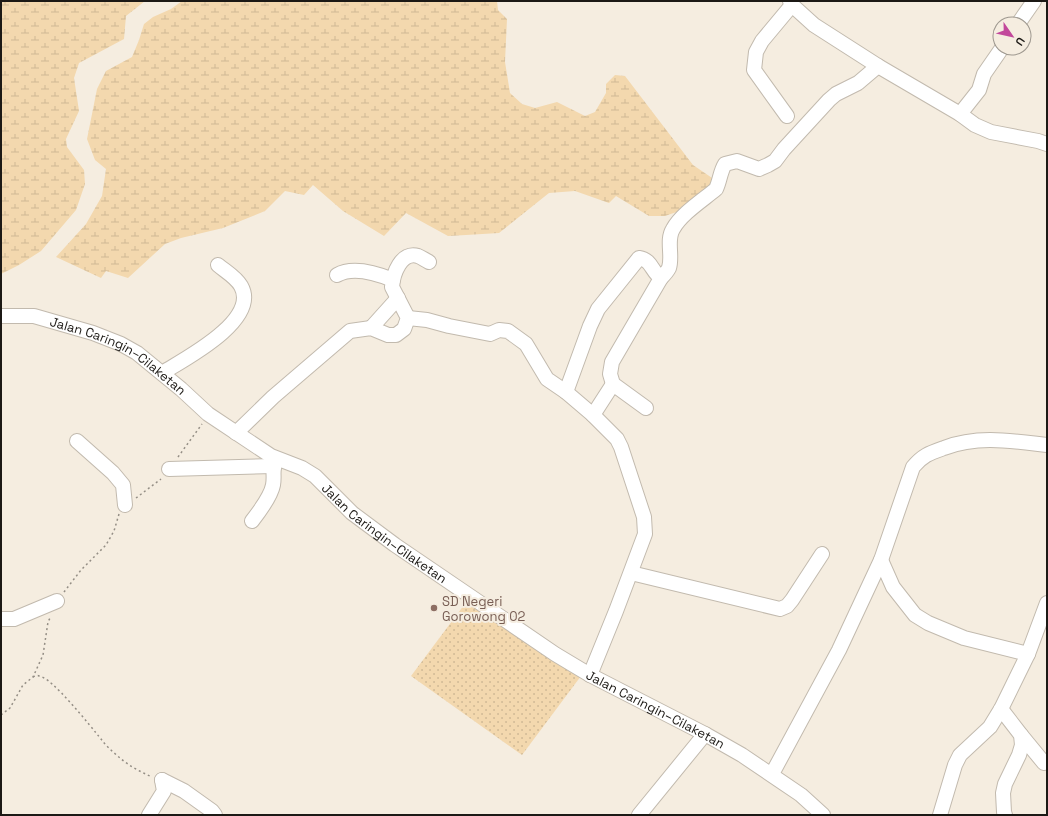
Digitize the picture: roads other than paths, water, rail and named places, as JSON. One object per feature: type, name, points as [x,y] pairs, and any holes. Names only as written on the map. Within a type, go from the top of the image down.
[{"type":"street","points":[[1024,16],[1034,1]]},
{"type":"street","points":[[787,116],[754,70],[756,52],[762,41],[791,3],[814,25],[878,66],[960,114],[975,125],[991,132],[1047,144]]},
{"type":"street","points":[[960,114],[979,90],[984,74],[996,56]]},
{"type":"street","points":[[646,408],[614,384],[610,374],[612,362],[661,278],[668,270],[670,265],[672,229],[683,216],[716,189],[719,183],[721,170],[725,164],[738,161],[759,169],[768,166],[775,161],[784,149],[829,100],[836,94],[858,83],[878,66]]},
{"type":"street","points":[[236,433],[273,397],[330,349],[342,336],[350,331],[371,328],[388,335],[396,334],[404,329],[408,318],[392,287],[397,267],[409,256],[417,255],[429,262]]},
{"type":"street","points":[[566,392],[590,326],[598,309],[636,261],[640,258],[646,259],[656,274],[661,278]]},
{"type":"street","points":[[162,373],[227,329],[240,314],[245,298],[241,286],[218,265]]},
{"type":"street","points":[[336,275],[343,272],[353,271],[372,272],[393,280]]},
{"type":"street","points":[[371,328],[398,298]]},
{"type":"street","name":"Jalan Caringin–Cilaketan","points":[[1,316],[34,316],[93,333],[121,344],[137,353],[208,414],[275,463],[302,468],[315,476],[352,513],[395,545],[555,654],[590,675],[705,734],[742,755],[801,795],[823,815]]},
{"type":"street","points":[[408,318],[426,320],[490,334],[499,330],[508,331],[526,344],[547,379],[566,392],[593,416],[622,447],[644,517],[645,534],[590,675]]},
{"type":"street","points":[[593,416],[614,384]]},
{"type":"street","points":[[77,440],[124,485],[125,505]]},
{"type":"street","points":[[772,774],[839,650],[881,560],[913,467],[921,458],[928,454],[956,444],[979,440],[1003,440],[1047,445]]},
{"type":"street","points":[[169,469],[275,463],[273,485],[262,507],[252,521]]},
{"type":"street","points":[[630,573],[780,609],[787,606],[792,600],[822,554]]},
{"type":"street","points":[[881,560],[893,587],[915,615],[928,623],[964,638],[1028,654]]},
{"type":"street","points":[[1,619],[14,619],[57,601]]},
{"type":"street","points":[[940,815],[955,765],[960,755],[990,727],[1001,709],[1028,654],[1047,603]]},
{"type":"street","points":[[1001,709],[1044,762]]},
{"type":"street","points":[[639,815],[705,734]]},
{"type":"street","points":[[1005,815],[1003,793],[1005,784],[1019,755],[1022,745],[1021,735]]},
{"type":"street","points":[[149,815],[164,791],[162,780],[184,791],[212,811],[215,815]]},
{"type":"place","name":"SD Negeri Gorowong 02","points":[[434,608]]}]
